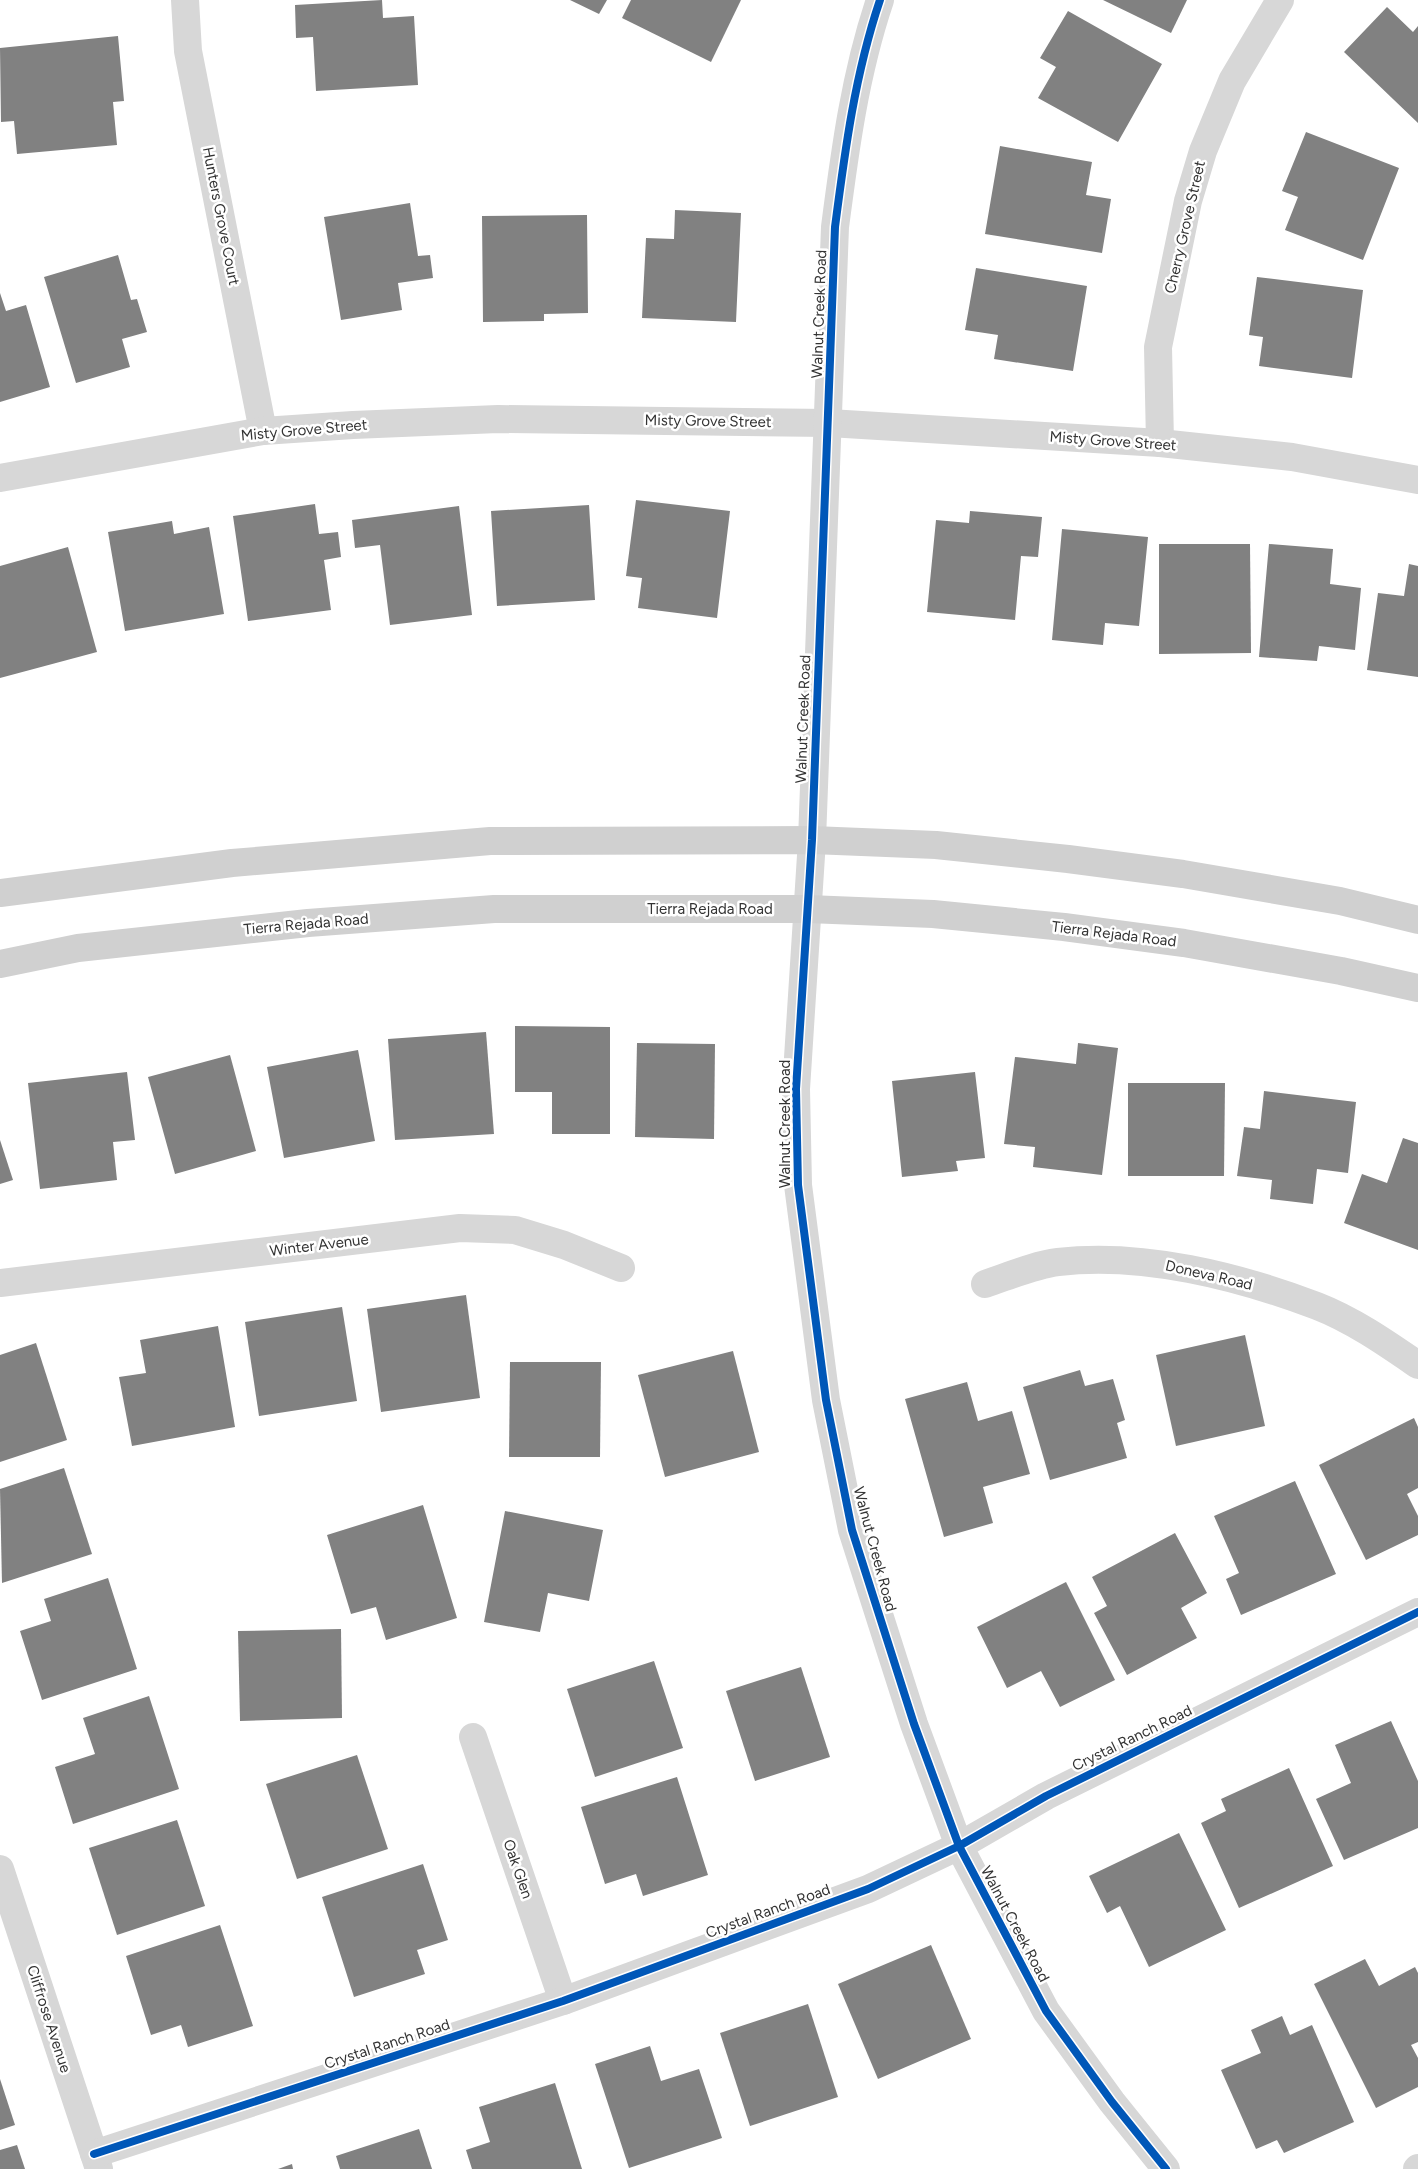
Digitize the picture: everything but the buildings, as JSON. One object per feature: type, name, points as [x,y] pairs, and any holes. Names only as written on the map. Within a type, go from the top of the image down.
[{"type":"main road","points":[[0,893],[232,863],[490,841],[812,840],[936,846],[1077,860],[1183,874],[1330,900],[1418,920]]},
{"type":"main road","name":"Tierra Rejada Road","points":[[0,964],[88,947],[308,923],[494,909],[808,909],[933,914],[1184,943],[1341,971],[1418,988]]},
{"type":"street","name":"Hunters Grove Court","points":[[185,0],[188,51],[263,432]]},
{"type":"street","name":"Walnut Creek Road","points":[[880,0],[866,41],[847,127],[835,227],[812,840],[796,1088],[798,1184],[826,1400],[852,1530],[914,1724],[959,1846],[1046,2011],[1112,2102],[1166,2169]]},
{"type":"street","name":"Cherry Grove Street","points":[[1160,443],[1158,347],[1188,201],[1203,151],[1232,81],[1280,0]]},
{"type":"street","name":"Misty Grove Street","points":[[0,478],[263,432],[352,425],[498,419],[829,423],[1160,443],[1292,457],[1418,480]]},
{"type":"street","name":"Winter Avenue","points":[[6,1283],[460,1228],[515,1230],[564,1245],[620,1268]]},
{"type":"street","name":"Doneva Road","points":[[985,1284],[1055,1262],[1086,1259],[1147,1260],[1250,1284],[1318,1306],[1380,1339],[1418,1365]]},
{"type":"street","name":"Crystal Ranch Road","points":[[96,2162],[563,2001],[868,1889],[959,1846],[1046,1796],[1418,1612]]},
{"type":"street","name":"Oak Glen","points":[[473,1737],[563,2001]]},
{"type":"street","name":"Cliffrose Avenue","points":[[0,1869],[96,2162]]},
{"type":"cycle path","points":[[880,0],[857,84],[835,227],[812,840],[796,1089],[798,1185],[826,1400],[852,1530],[914,1724],[959,1846],[1046,2011],[1112,2102],[1166,2169]]},
{"type":"cycle path","points":[[94,2154],[563,2001],[868,1889],[959,1846],[1046,1796],[1418,1612]]}]
